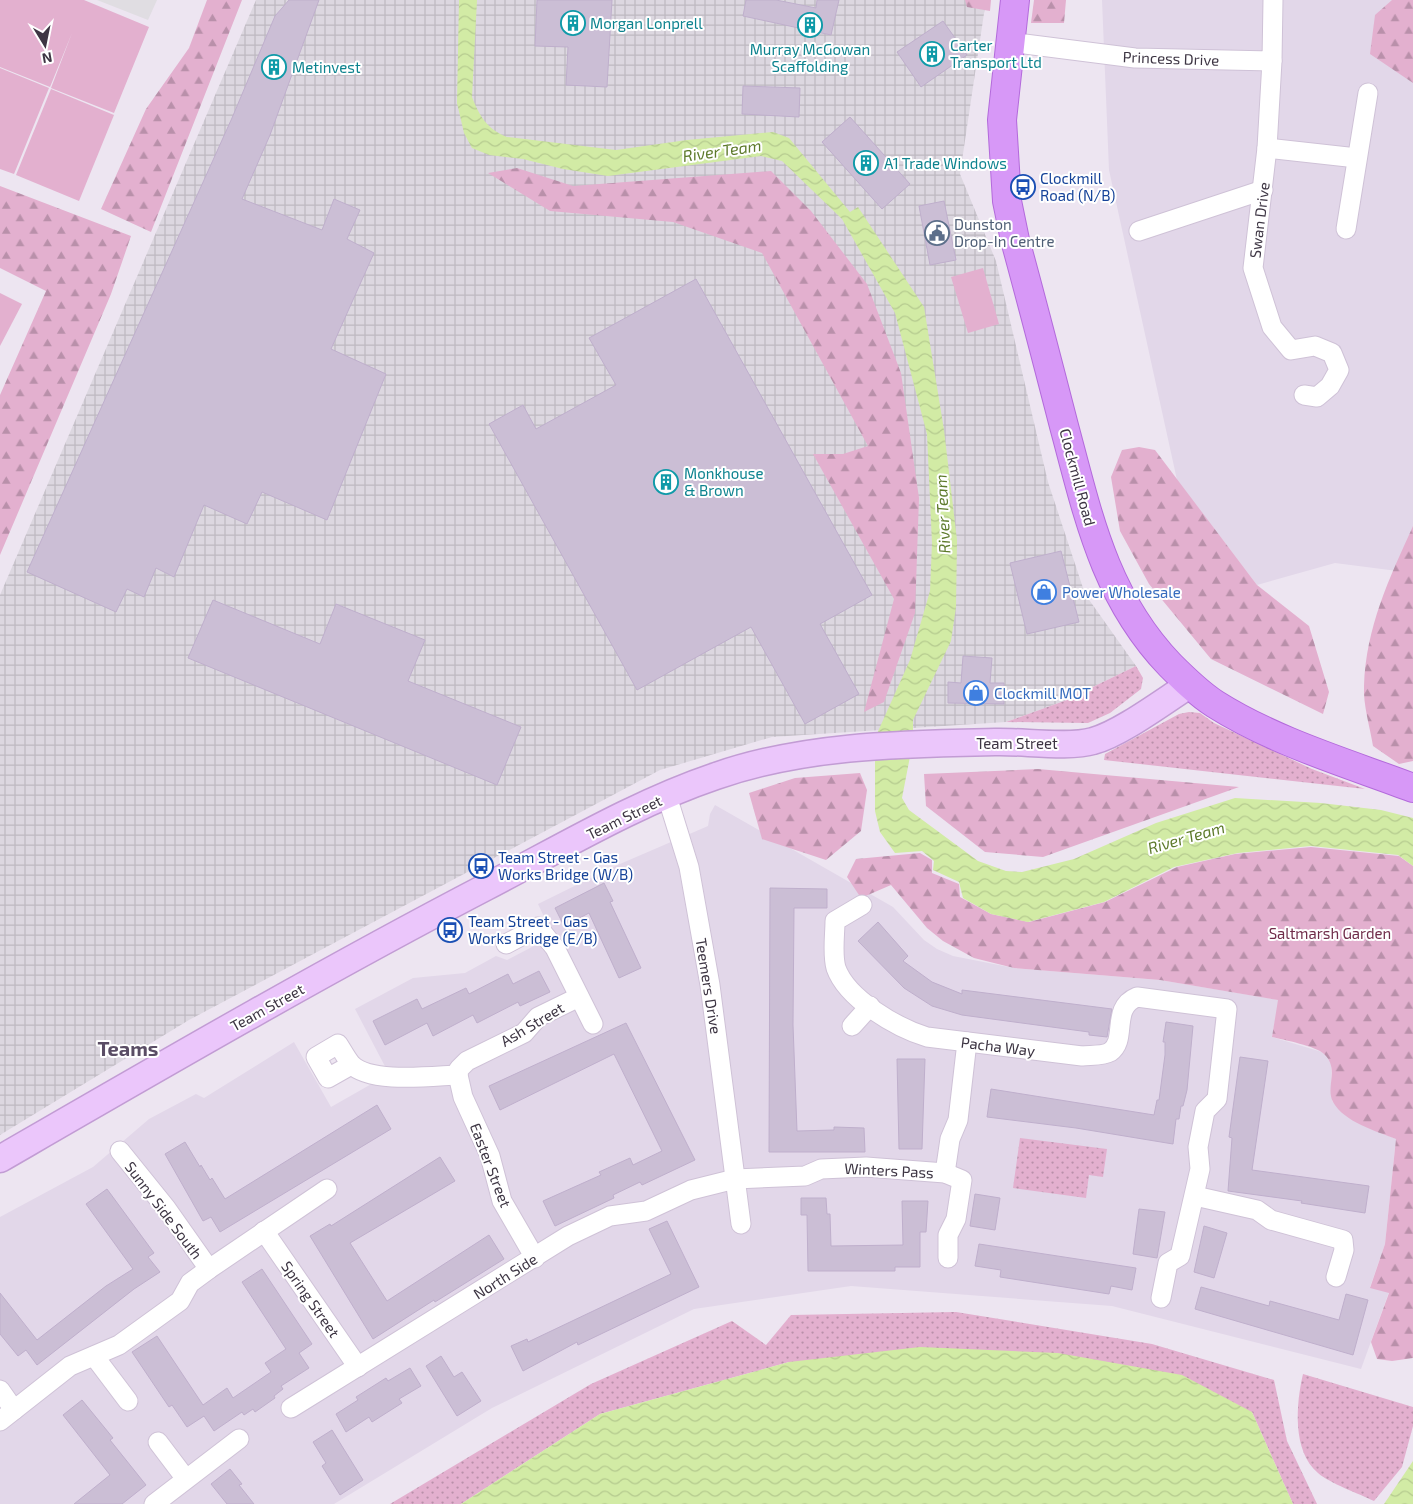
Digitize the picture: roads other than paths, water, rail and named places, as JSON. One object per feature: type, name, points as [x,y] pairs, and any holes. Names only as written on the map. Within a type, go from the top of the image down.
[{"type":"main road","name":"Clockmill Road","points":[[1015,0],[1002,120],[1007,201],[1015,240],[1094,539],[1109,576],[1132,619],[1154,649],[1189,685],[1214,704],[1287,740],[1413,788]]},
{"type":"street","points":[[1272,61],[1273,0]]},
{"type":"street","name":"Princess Drive","points":[[1009,42],[1136,58],[1272,61]]},
{"type":"street","name":"Swan Drive","points":[[1272,61],[1267,148],[1254,268],[1272,327],[1291,350],[1315,346],[1332,353],[1339,370],[1330,386],[1317,397],[1304,395]]},
{"type":"street","points":[[1346,229],[1368,93]]},
{"type":"street","points":[[1267,148],[1357,158]]},
{"type":"street","points":[[1139,230],[1263,190]]},
{"type":"street","name":"Team Street","points":[[0,1160],[226,1030],[436,913],[607,824],[713,776],[771,759],[848,749],[954,743],[1093,742],[1141,716],[1189,685]]},
{"type":"street","name":"Teemers Drive","points":[[667,796],[689,867],[710,984],[741,1224]]},
{"type":"street","name":"Pacha Way","points":[[862,905],[835,921],[835,966],[840,976],[870,1006],[900,1027],[927,1037],[1082,1056],[1100,1055],[1110,1052],[1116,1045],[1122,1010],[1129,1001],[1137,997],[1227,1009],[1217,1099],[1205,1111],[1198,1147],[1200,1169],[1196,1196]]},
{"type":"street","name":"Ash Street","points":[[506,944],[538,927],[555,948],[593,1024]]},
{"type":"street","name":"Ash Street","points":[[458,1075],[459,1069],[467,1061],[524,1032],[538,1017],[579,997]]},
{"type":"street","points":[[852,1026],[870,1006]]},
{"type":"street","points":[[945,1173],[950,1139],[958,1120],[967,1042]]},
{"type":"street","points":[[351,1065],[372,1074],[394,1077],[458,1075]]},
{"type":"street","name":"Easter Street","points":[[458,1075],[463,1097],[490,1156],[502,1201],[535,1258]]},
{"type":"street","name":"Sunny Side South","points":[[120,1152],[166,1208],[209,1269]]},
{"type":"street","name":"Winters Pass","points":[[734,1180],[806,1176],[821,1169],[866,1167],[945,1173],[962,1180],[956,1219],[948,1235],[948,1258]]},
{"type":"street","name":"North Side","points":[[291,1408],[568,1236],[610,1216],[646,1212],[691,1190],[734,1180]]},
{"type":"street","points":[[0,1390],[7,1416],[70,1366],[119,1345],[180,1301],[190,1284],[209,1269],[327,1189]]},
{"type":"street","points":[[1161,1298],[1168,1263],[1180,1256],[1196,1196],[1257,1210],[1271,1220],[1343,1240],[1344,1250],[1336,1277]]},
{"type":"street","name":"Spring Street","points":[[264,1231],[358,1367]]},
{"type":"street","points":[[94,1356],[128,1401]]},
{"type":"street","points":[[154,1504],[239,1440]]},
{"type":"street","points":[[158,1442],[186,1479]]},
{"type":"water","name":"River Team","points":[[459,0],[477,0],[472,97],[485,122],[500,134],[507,137],[616,150],[687,140],[773,132],[789,138],[850,212],[858,207],[924,307],[944,430],[957,540],[956,607],[951,641],[913,720],[913,741],[902,798],[909,810],[978,861],[1006,871],[1022,872],[1074,859],[1156,823],[1235,798],[1321,803],[1381,810],[1413,818],[1413,866],[1398,855],[1311,846],[1238,853],[1174,867],[1104,902],[1028,922],[991,914],[963,898],[959,882],[933,870],[934,861],[922,851],[895,853],[880,832],[875,811],[875,738],[910,660],[930,591],[932,543],[927,434],[895,313],[842,219],[782,161],[761,156],[608,176],[563,169],[523,159],[489,155],[472,148],[464,133],[457,103]]},
{"type":"water","points":[[920,1347],[1058,1353],[1182,1375],[1252,1412],[1293,1504],[461,1504],[600,1414],[789,1362]]},
{"type":"water","points":[[1413,1461],[1413,1504],[1384,1504]]},
{"type":"place","name":"Morgan Lonprell","points":[[573,23]]},
{"type":"place","name":"Murray McGowan Scaffolding","points":[[810,25]]},
{"type":"place","name":"Carter Transport Ltd","points":[[932,54]]},
{"type":"place","name":"Metinvest","points":[[274,67]]},
{"type":"place","name":"A1 Trade Windows","points":[[866,163]]},
{"type":"place","name":"Clockmill Road (N/B)","points":[[1023,187]]},
{"type":"place","name":"Dunston Drop-In Centre","points":[[937,233]]},
{"type":"place","name":"Monkhouse & Brown","points":[[666,482]]},
{"type":"place","name":"Power Wholesale","points":[[1044,592]]},
{"type":"place","name":"Clockmill MOT","points":[[976,693]]},
{"type":"place","name":"Team Street - Gas Works Bridge (W/B)","points":[[481,866]]},
{"type":"place","name":"Team Street - Gas Works Bridge (E/B)","points":[[450,930]]},
{"type":"district","name":"Teams","points":[[128,1048]]},
{"type":"park label","name":"Saltmarsh Garden","points":[[1330,933]]}]
